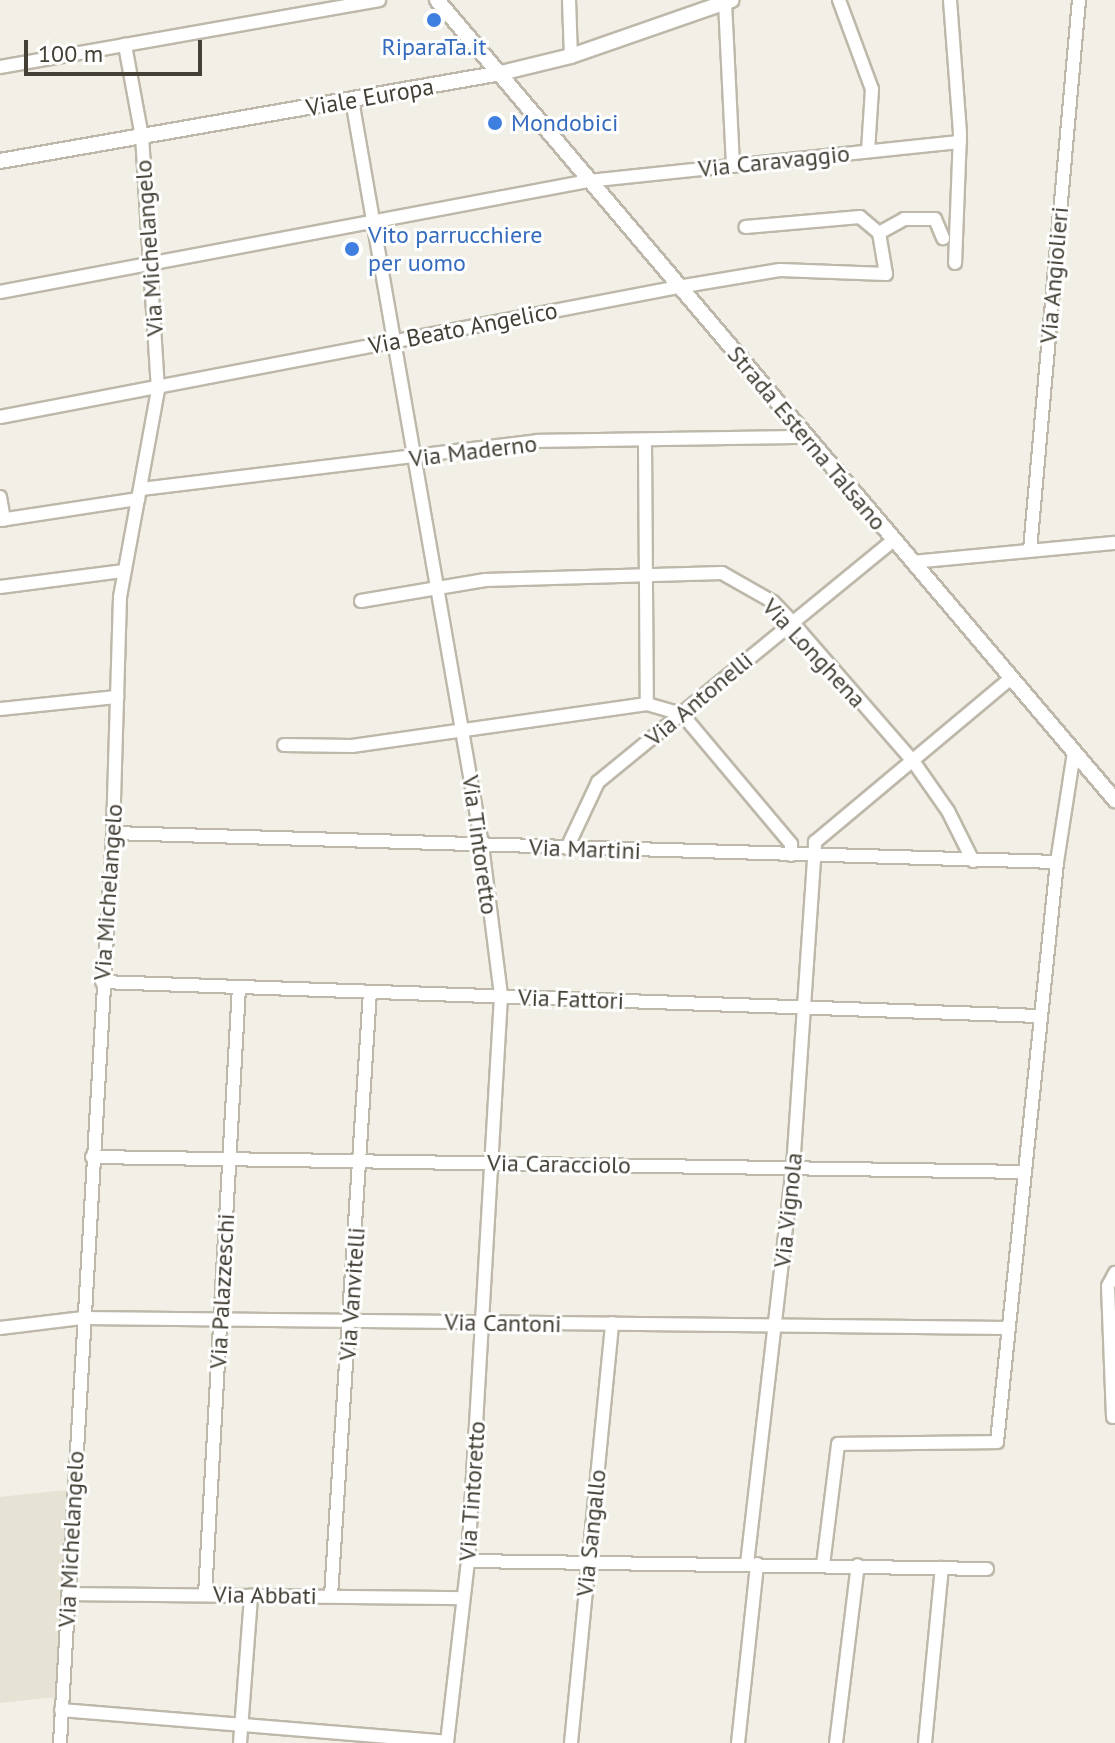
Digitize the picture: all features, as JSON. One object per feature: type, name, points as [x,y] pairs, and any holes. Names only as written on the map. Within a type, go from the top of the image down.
[{"type":"street","points":[[0,67],[379,0]]},
{"type":"street","name":"Strada Esterna Talsano","points":[[437,0],[1115,800]]},
{"type":"street","points":[[569,0],[571,56]]},
{"type":"street","points":[[839,0],[872,89],[868,151]]},
{"type":"street","points":[[950,0],[960,142],[955,263]]},
{"type":"street","name":"Via Angiolieri","points":[[1030,550],[1079,0]]},
{"type":"street","points":[[729,1],[733,166]]},
{"type":"street","name":"Viale Europa","points":[[0,161],[501,73],[571,56],[729,1]]},
{"type":"street","name":"Via Michelangelo","points":[[60,1743],[113,833],[124,571],[158,390],[142,137],[125,45]]},
{"type":"street","name":"Via Tintoretto","points":[[352,100],[482,845],[501,996],[468,1561],[447,1742]]},
{"type":"street","name":"Via Caravaggio","points":[[0,292],[588,181],[960,142]]},
{"type":"street","points":[[745,227],[860,217],[879,233],[904,219],[935,219],[943,238]]},
{"type":"street","name":"Via Beato Angelico","points":[[0,417],[158,390],[678,287],[780,270],[886,274],[879,233]]},
{"type":"street","name":"Via Maderno","points":[[2,520],[140,494],[537,441],[645,443],[806,437]]},
{"type":"street","points":[[645,443],[647,704]]},
{"type":"street","points":[[0,497],[2,520]]},
{"type":"street","name":"Via Antonelli","points":[[567,848],[598,782],[894,540]]},
{"type":"street","points":[[913,562],[1115,543]]},
{"type":"street","points":[[0,587],[124,571]]},
{"type":"street","name":"Via Longhena","points":[[361,601],[485,580],[722,573],[773,602],[792,622],[913,761],[948,811],[973,861]]},
{"type":"street","points":[[812,856],[815,842],[1011,678]]},
{"type":"street","points":[[0,709],[117,697]]},
{"type":"street","points":[[284,745],[352,746],[647,704],[682,714],[791,844],[791,855]]},
{"type":"street","points":[[823,1565],[838,1444],[997,1442],[1057,862],[1074,752]]},
{"type":"street","name":"Via Martini","points":[[113,833],[1057,862]]},
{"type":"street","name":"Via Vignola","points":[[738,1743],[752,1564],[793,1168],[812,856]]},
{"type":"street","name":"Via Fattori","points":[[102,982],[1040,1016]]},
{"type":"street","name":"Via Palazzeschi","points":[[205,1595],[239,987]]},
{"type":"street","name":"Via Vanvitelli","points":[[331,1596],[370,992]]},
{"type":"street","name":"Via Caracciolo","points":[[92,1157],[1025,1172]]},
{"type":"street","points":[[1113,1417],[1108,1286],[1115,1273]]},
{"type":"street","name":"Via Cantoni","points":[[0,1328],[83,1318],[1007,1328]]},
{"type":"street","name":"Via Sangallo","points":[[571,1743],[612,1323]]},
{"type":"street","points":[[468,1561],[987,1569]]},
{"type":"street","points":[[836,1743],[858,1565]]},
{"type":"street","points":[[925,1743],[942,1568]]},
{"type":"street","name":"Via Abbati","points":[[68,1594],[463,1598]]},
{"type":"street","points":[[240,1743],[251,1595]]},
{"type":"street","points":[[61,1710],[241,1728],[447,1742]]},
{"type":"shaded area","points":[[66,1490],[57,1697],[0,1703],[0,1497]]},
{"type":"place","name":"RiparaTa.it","points":[[434,20]]},
{"type":"place","name":"Mondobici","points":[[495,123]]},
{"type":"place","name":"Vito parrucchiere per uomo","points":[[352,249]]}]
